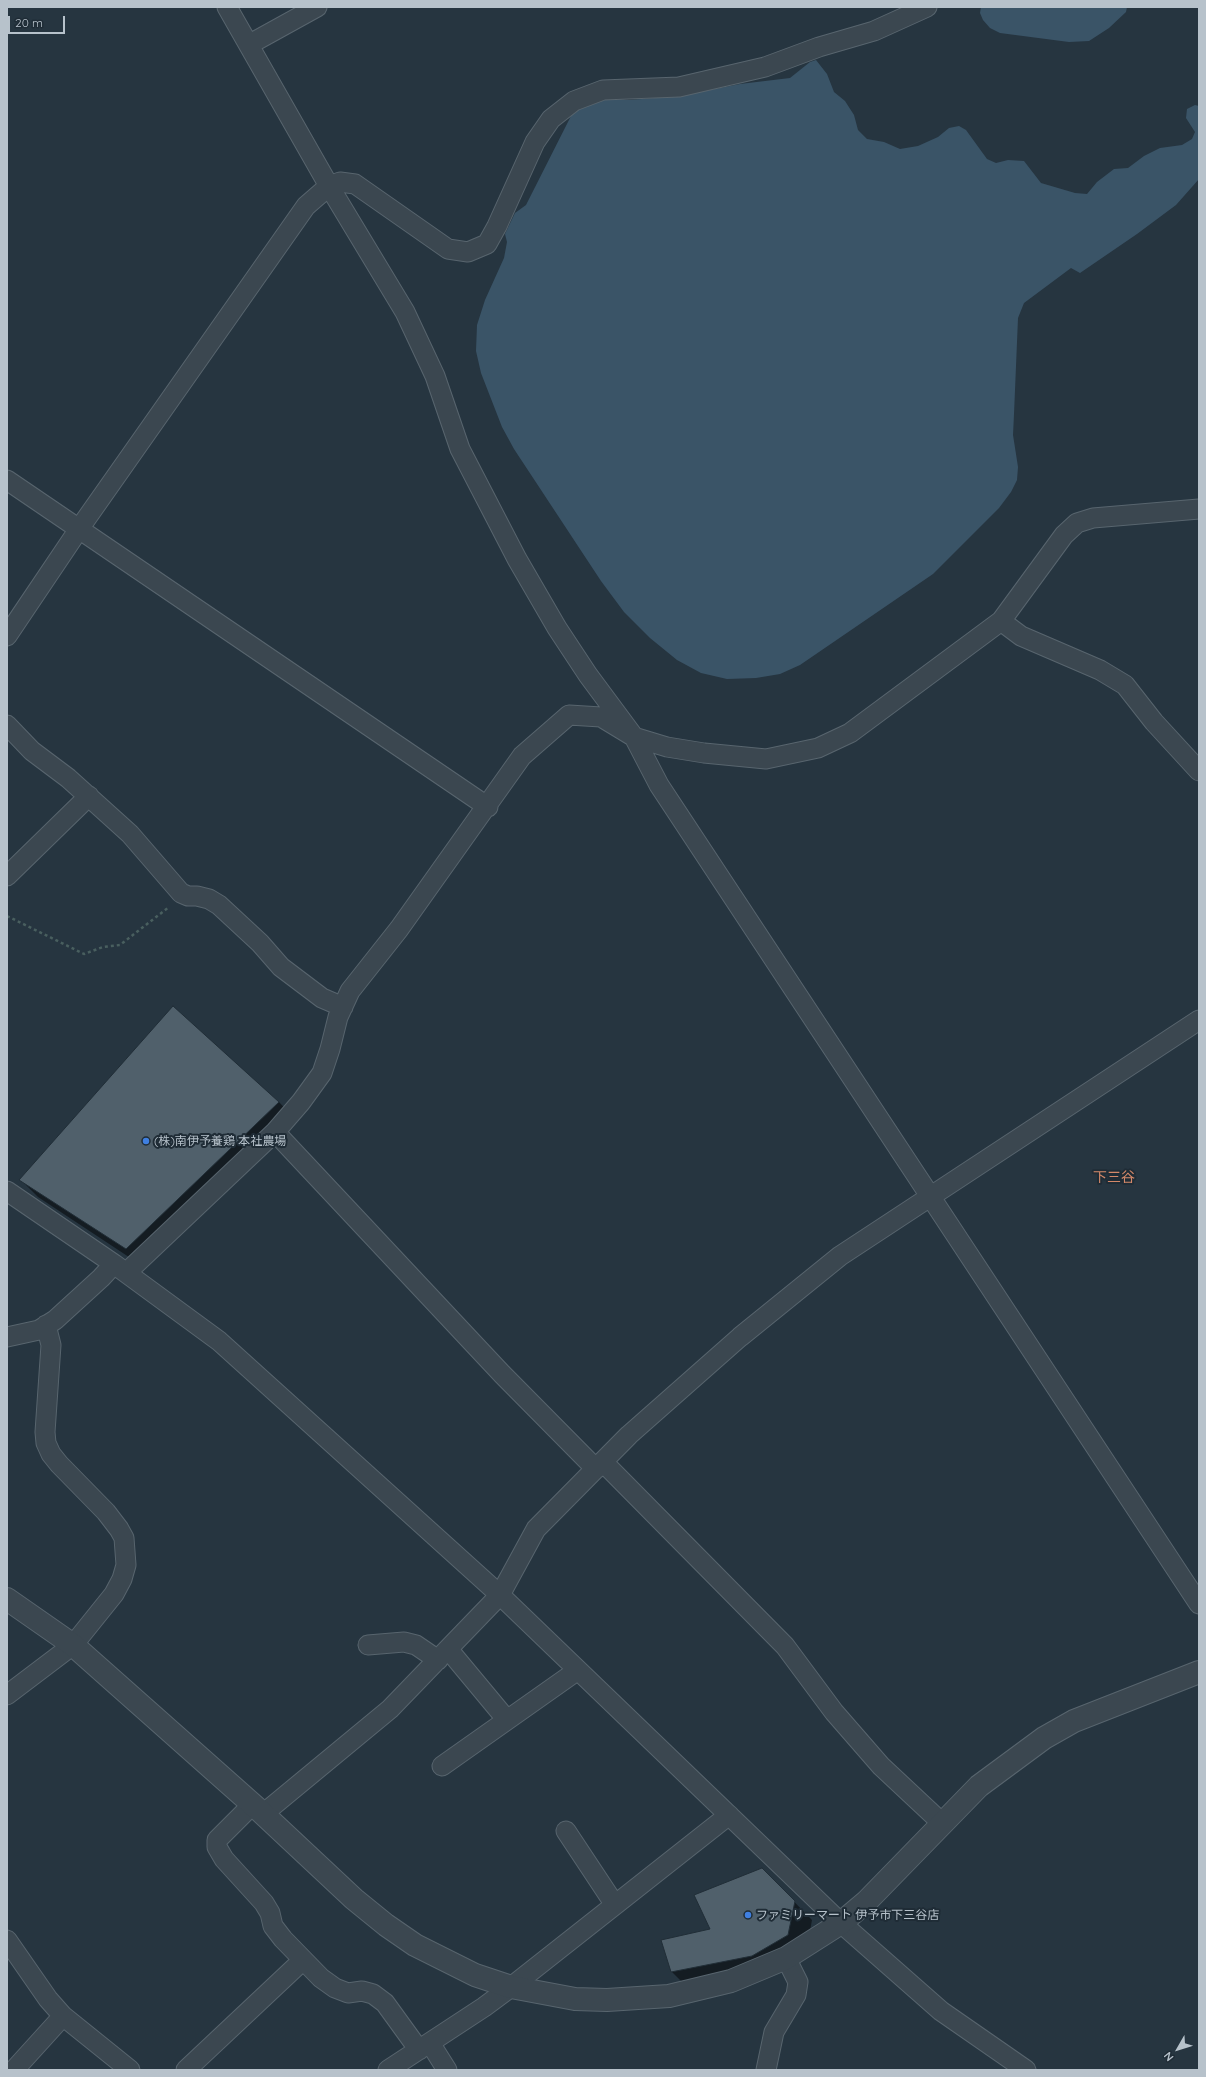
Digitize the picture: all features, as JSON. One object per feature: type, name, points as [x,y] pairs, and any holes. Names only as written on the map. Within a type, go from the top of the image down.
[{"type":"street","points":[[227,7],[250,44],[329,186],[405,312],[435,376],[460,449],[517,559],[556,628],[588,676],[634,737],[659,785],[1199,1604]]},
{"type":"street","points":[[250,44],[317,7]]},
{"type":"street","points":[[7,636],[79,529],[306,206],[329,186],[340,182],[355,184],[448,248],[468,252],[486,244],[497,226],[535,142],[551,119],[574,101],[603,90],[679,87],[765,67],[819,47],[874,30],[927,7]]},
{"type":"street","points":[[7,480],[488,807]]},
{"type":"street","points":[[7,1337],[39,1330],[65,1312],[120,1268],[275,1132],[301,1102],[322,1073],[343,1007],[350,991],[399,929],[488,807],[522,756],[568,715],[601,717],[634,737],[667,747],[704,753],[766,759],[818,748],[850,733],[1000,621],[1064,535],[1077,523],[1093,518],[1199,509]]},
{"type":"street","points":[[1000,621],[1021,636],[1100,670],[1125,685],[1154,722],[1199,771]]},
{"type":"street","points":[[7,725],[32,751],[89,796],[130,834],[185,895],[203,898],[219,905],[268,950],[281,967],[322,998],[343,1007]]},
{"type":"street","points":[[7,876],[89,796]]},
{"type":"street","points":[[446,2070],[385,2003],[373,1994],[362,1992],[348,1993],[335,1988],[321,1978],[303,1960],[273,1926],[264,1903],[224,1860],[217,1847],[217,1840],[390,1709],[500,1595],[536,1529],[629,1435],[740,1337],[840,1256],[1199,1020]]},
{"type":"street","points":[[275,1132],[502,1374],[600,1466],[785,1646],[834,1712],[881,1766],[942,1824]]},
{"type":"street","points":[[7,1191],[120,1268],[219,1341],[500,1595],[841,1923],[941,2011],[1026,2070]]},
{"type":"street","points":[[7,1695],[73,1645],[95,1620],[114,1594],[122,1579],[126,1565],[124,1538],[119,1529],[106,1512],[59,1464],[51,1454],[46,1443],[45,1432],[51,1345],[46,1325]]},
{"type":"street","points":[[7,1599],[73,1645],[258,1809],[354,1899],[404,1937],[448,1963],[475,1975],[511,1987],[575,1999],[607,2000],[668,1996],[731,1981],[786,1958],[841,1923],[866,1902],[979,1786],[1044,1738],[1074,1721],[1199,1672]]},
{"type":"street","points":[[368,1645],[404,1642],[443,1654],[507,1720]]},
{"type":"street","points":[[442,1766],[578,1670]]},
{"type":"street","points":[[388,2070],[511,1987],[729,1815]]},
{"type":"street","points":[[566,1831],[615,1905]]},
{"type":"street","points":[[7,1940],[48,1999],[63,2016],[130,2070]]},
{"type":"street","points":[[766,2070],[774,2032],[796,1995],[798,1982],[786,1958]]},
{"type":"street","points":[[186,2070],[303,1960]]},
{"type":"street","points":[[14,2070],[63,2016]]},
{"type":"path","points":[[7,916],[84,954],[103,947],[120,945],[185,895]]},
{"type":"water","points":[[981,7],[1127,7],[1126,12],[1109,28],[1089,41],[1069,42],[1000,33],[990,28],[983,20],[980,13]]},
{"type":"water","points":[[816,60],[827,74],[834,92],[845,101],[854,115],[858,130],[867,139],[884,142],[900,149],[918,146],[938,137],[949,128],[959,126],[966,130],[987,159],[996,163],[1008,160],[1024,161],[1041,183],[1075,193],[1087,194],[1097,182],[1114,169],[1128,168],[1144,156],[1160,148],[1182,145],[1192,139],[1195,132],[1186,118],[1187,109],[1195,105],[1199,106],[1199,179],[1176,205],[1137,234],[1080,273],[1071,268],[1024,303],[1018,318],[1013,435],[1018,467],[1017,480],[1011,492],[999,508],[933,574],[800,665],[780,674],[756,678],[727,679],[701,673],[677,660],[650,638],[624,612],[601,581],[514,449],[502,427],[481,373],[476,351],[477,325],[485,300],[504,258],[507,242],[505,234],[515,213],[526,205],[572,114],[587,104],[607,99],[629,100],[680,96],[740,84],[790,78],[810,62]]},
{"type":"building","name":"(株)南伊予養鶏 本社農場","points":[[173,1006],[279,1102],[126,1249],[19,1180]]},
{"type":"building","name":"ファミリーマート 伊予市下三谷店","points":[[762,1868],[795,1901],[788,1935],[752,1956],[671,1972],[661,1940],[710,1929],[694,1895]]},
{"type":"place","name":"(株)南伊予養鶏 本社農場","points":[[146,1141]]},
{"type":"place","name":"ファミリーマート 伊予市下三谷店","points":[[748,1915]]},
{"type":"district","name":"下三谷","points":[[1114,1178]]}]
